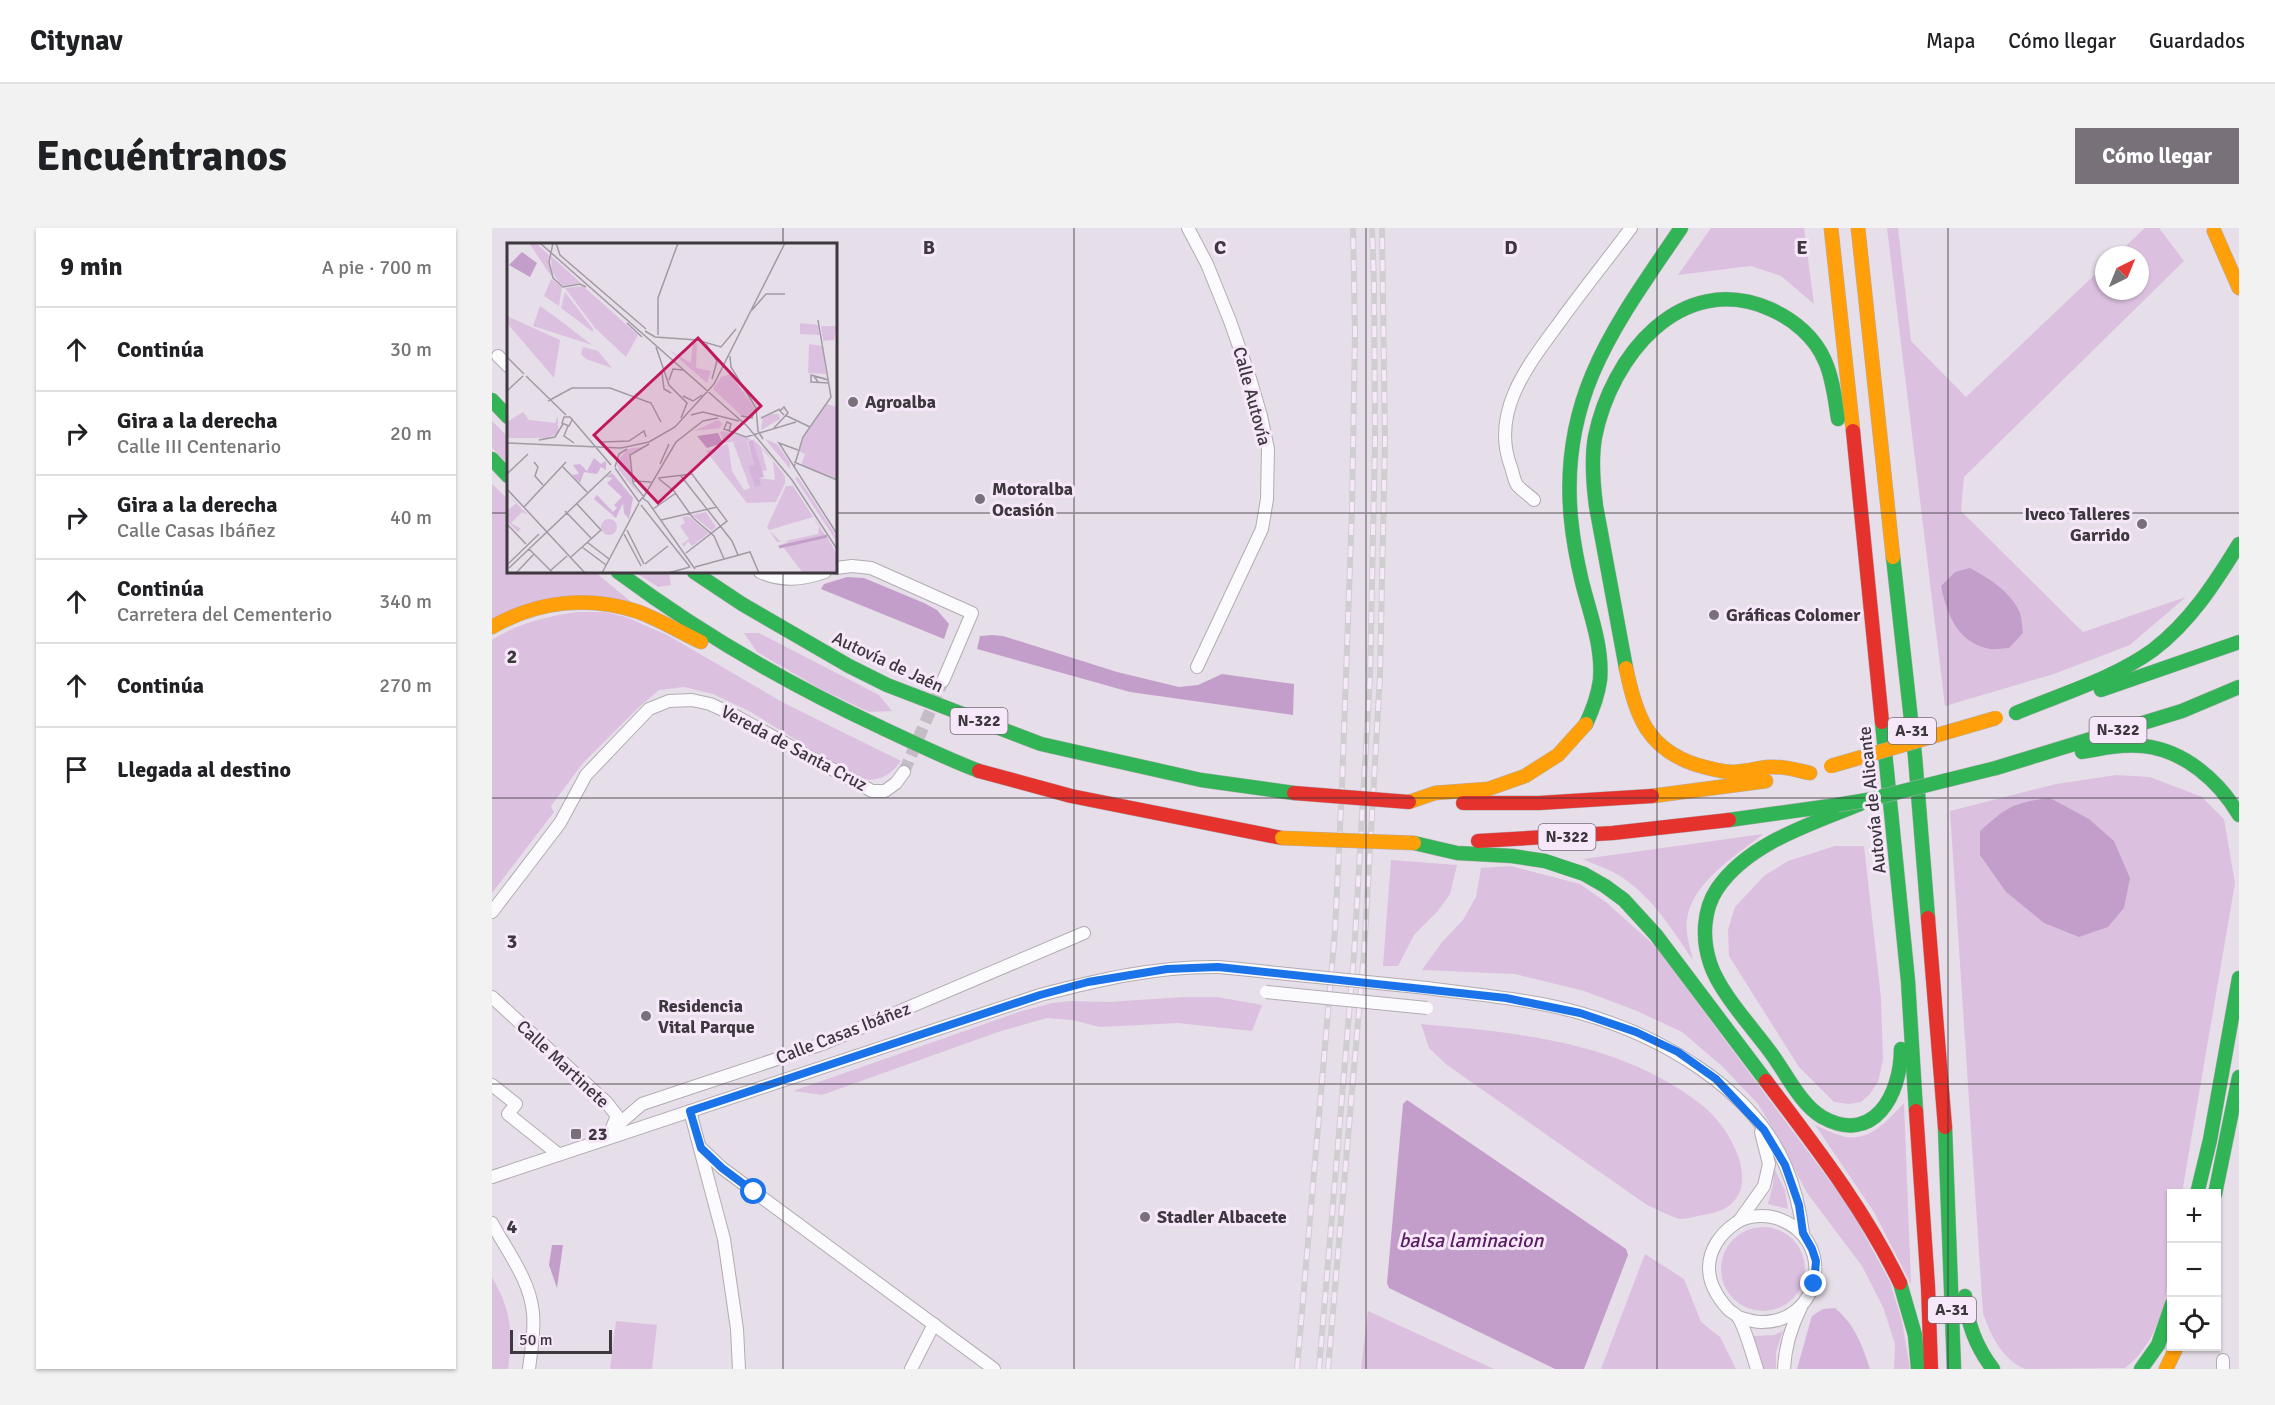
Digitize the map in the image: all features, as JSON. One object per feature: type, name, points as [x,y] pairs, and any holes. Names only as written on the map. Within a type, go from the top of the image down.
[{"type":"highway","points":[[1409,802],[1431,794],[1477,791],[1521,778],[1544,765],[1569,745],[1590,717],[1601,685],[1598,644],[1577,558],[1571,500],[1572,448],[1581,405],[1602,351],[1681,228]]},
{"type":"highway","name":"Autovía de Alicante","points":[[1831,228],[1908,981],[1928,1287],[1931,1369]]},
{"type":"highway","name":"A-31","points":[[1858,228],[1915,756],[1945,1132],[1954,1369]]},
{"type":"highway","points":[[2212,230],[2239,264]]},
{"type":"highway","points":[[2212,230],[2239,288]]},
{"type":"highway","points":[[1810,773],[1784,766],[1729,772],[1688,761],[1666,752],[1651,738],[1640,717],[1616,617],[1594,492],[1592,465],[1596,437],[1611,385],[1636,349],[1661,322],[1683,307],[1715,299],[1750,301],[1778,311],[1804,329],[1823,355],[1835,395],[1848,484],[1862,517]]},
{"type":"highway","points":[[492,400],[507,416]]},
{"type":"highway","points":[[492,459],[507,475]]},
{"type":"highway","points":[[2016,713],[2118,670],[2152,649],[2186,618],[2215,584],[2239,544]]},
{"type":"highway","name":"N-322","points":[[619,573],[712,638],[818,699],[929,750],[990,773],[1087,800],[1282,838],[1414,843],[1580,836],[1837,805],[1867,800],[1996,768],[2182,711],[2239,687]]},
{"type":"highway","name":"Autovía de Jaén","points":[[696,573],[742,604],[849,666],[897,689],[1041,744],[1201,780],[1294,793],[1409,802]]},
{"type":"highway","points":[[492,627],[527,610],[555,603],[607,604],[639,612],[818,699]]},
{"type":"highway","name":"N-322","points":[[1409,802],[1613,800],[1713,790],[1810,773],[2143,676],[2239,642]]},
{"type":"highway","points":[[2031,756],[2056,758],[2099,748],[2143,745],[2184,759],[2210,776],[2229,796],[2239,814]]},
{"type":"highway","points":[[1867,800],[1797,830],[1742,862],[1718,888],[1706,916],[1704,937],[1710,966],[1802,1095],[1819,1115],[1845,1126],[1867,1122],[1885,1109],[1897,1088],[1902,1061],[1898,1013],[1908,981]]},
{"type":"highway","points":[[1414,843],[1457,853],[1512,856],[1545,861],[1584,874],[1624,900],[1656,935],[1809,1138],[1881,1244],[1903,1290],[1915,1335],[1918,1369]]},
{"type":"highway","points":[[2198,1189],[2210,1140],[2239,978]]},
{"type":"highway","points":[[2216,1189],[2239,1077]]},
{"type":"highway","points":[[1951,1250],[1964,1277],[1966,1318],[1982,1355],[1993,1369]]},
{"type":"highway","points":[[2141,1369],[2158,1345],[2167,1319]]},
{"type":"highway","points":[[2166,1369],[2175,1351]]},
{"type":"street","name":"Calle Autovía","points":[[1188,228],[1207,264],[1230,321],[1252,385],[1268,449],[1267,499],[1262,529],[1197,667]]},
{"type":"street","points":[[1534,500],[1517,485],[1507,457],[1504,439],[1505,420],[1511,399],[1524,374],[1550,336],[1631,228]]},
{"type":"street","points":[[498,356],[507,365]]},
{"type":"street","points":[[837,568],[852,566],[871,568],[972,613],[943,681]]},
{"type":"street","points":[[762,573],[772,577],[798,580],[822,573]]},
{"type":"street","name":"Vereda de Santa Cruz","points":[[492,912],[560,823],[576,790],[600,759],[649,709],[669,701],[692,700],[710,704],[872,791],[885,791],[896,783],[904,772]]},
{"type":"street","name":"Calle Casas Ibáñez","points":[[609,1137],[620,1123],[642,1104],[825,1043],[1084,933]]},
{"type":"street","name":"Calle Casas Ibáñez","points":[[492,1177],[1040,995],[1088,982],[1167,969],[1218,967],[1506,998],[1580,1013],[1636,1032],[1678,1052],[1716,1079],[1762,1127],[1785,1165],[1799,1205],[1803,1233]]},
{"type":"street","points":[[1266,992],[1427,1008]]},
{"type":"street","name":"Calle Martinete","points":[[492,997],[607,1103],[617,1116],[609,1137]]},
{"type":"street","points":[[492,1085],[516,1104],[508,1114],[558,1154]]},
{"type":"street","points":[[690,1111],[724,1239],[737,1329],[739,1369]]},
{"type":"street","points":[[1762,1127],[1768,1164],[1764,1186],[1739,1221],[1725,1231],[1713,1248],[1709,1268],[1715,1292],[1729,1310],[1738,1317],[1761,1322],[1786,1317],[1803,1304]]},
{"type":"street","points":[[701,1148],[722,1168],[994,1369]]},
{"type":"street","points":[[1739,1221],[1768,1215],[1789,1222],[1803,1233],[1816,1261],[1814,1284],[1794,1322],[1784,1369]]},
{"type":"street","points":[[492,1223],[519,1270],[533,1312],[533,1340],[529,1369]]},
{"type":"street","points":[[1738,1317],[1757,1369]]},
{"type":"street","points":[[911,1369],[933,1324]]},
{"type":"shaded area","points":[[1711,228],[1804,228],[1814,304],[1781,276],[1751,266],[1678,275]]},
{"type":"shaded area","points":[[1887,228],[1898,228],[1911,341],[1966,397],[2095,275],[2095,300],[2144,300],[1964,477],[1961,511],[2083,632],[2186,597],[2130,645],[2054,674],[1945,706]]},
{"type":"shaded area","points":[[2145,228],[2159,228],[2184,261],[2149,295],[2149,246],[2126,246]]},
{"type":"shaded area","points":[[492,421],[507,436],[507,463],[492,448]]},
{"type":"shaded area","points":[[492,484],[507,498],[507,573],[596,573],[630,601],[492,618]]},
{"type":"shaded area","points":[[637,573],[669,573],[671,585],[658,587]]},
{"type":"shaded area","points":[[578,612],[605,612],[626,617],[669,636],[784,703],[901,761],[887,775],[877,779],[858,778],[749,711],[713,694],[684,687],[659,690],[583,763],[551,806],[554,812],[492,893],[492,640],[534,621]]},
{"type":"shaded area","points":[[744,633],[759,633],[879,695],[892,711],[869,712],[819,688],[757,652]]},
{"type":"shaded area","points":[[2116,775],[2150,777],[2202,797],[2224,819],[2235,883],[2183,1189],[2167,1189],[2167,1288],[2162,1311],[2154,1332],[2142,1351],[2125,1368],[2025,1369],[2017,1365],[1998,1346],[1983,1313],[1950,811],[2056,784]]},
{"type":"shaded area","points":[[1763,834],[1717,870],[1691,905],[1687,924],[1693,960],[1658,911],[1638,889],[1613,872],[1583,859]]},
{"type":"shaded area","points":[[1835,846],[1864,846],[1881,998],[1883,1060],[1878,1082],[1861,1102],[1849,1104],[1834,1102],[1799,1067],[1729,956],[1728,930],[1735,907],[1764,876],[1788,861]]},
{"type":"shaded area","points":[[1391,860],[1457,865],[1450,894],[1437,912],[1414,935],[1398,966],[1383,966]]},
{"type":"shaded area","points":[[1511,866],[1580,884],[1607,903],[1655,946],[1850,1208],[1890,1282],[1902,1321],[1910,1369],[1894,1369],[1895,1344],[1883,1307],[1862,1266],[1807,1193],[1758,1104],[1722,1066],[1682,1032],[1637,1011],[1584,991],[1515,974],[1422,970],[1442,942],[1463,920],[1476,897],[1481,868]]},
{"type":"shaded area","points":[[1217,997],[1262,1005],[1252,1031],[1178,1023],[1100,1027],[1072,1020],[1047,1018],[998,1032],[822,1095],[793,1091],[1019,1012],[1052,1003]]},
{"type":"shaded area","points":[[1421,1024],[1495,1031],[1568,1044],[1637,1067],[1670,1084],[1702,1105],[1715,1117],[1736,1150],[1741,1167],[1742,1184],[1736,1198],[1724,1209],[1683,1219],[1672,1217],[1647,1205],[1447,1065],[1429,1048]]},
{"type":"shaded area","points":[[1904,1103],[1911,1284],[1874,1212],[1815,1125],[1846,1137],[1864,1136],[1879,1128]]},
{"type":"shaded area","points":[[1774,1168],[1785,1190],[1788,1209],[1768,1204],[1773,1185]]},
{"type":"shaded area","points":[[1763,1227],[1779,1230],[1793,1239],[1802,1253],[1805,1269],[1802,1285],[1793,1299],[1779,1308],[1763,1311],[1747,1308],[1733,1299],[1724,1285],[1721,1269],[1724,1253],[1733,1239],[1747,1230]]},
{"type":"shaded area","points":[[1645,1254],[1684,1279],[1701,1322],[1720,1337],[1736,1369],[1601,1369]]},
{"type":"shaded area","points":[[492,1277],[503,1300],[509,1321],[508,1369],[492,1369]]},
{"type":"shaded area","points":[[1835,1308],[1853,1328],[1870,1369],[1797,1369],[1812,1316],[1823,1309]]},
{"type":"shaded area","points":[[1368,1311],[1494,1369],[1361,1369]]},
{"type":"shaded area","points":[[616,1321],[657,1325],[652,1369],[610,1369]]},
{"type":"shaded area","points":[[1783,1331],[1776,1352],[1776,1369],[1764,1369],[1753,1336],[1774,1335]]},
{"type":"water","points":[[1970,568],[1992,581],[2006,593],[2020,613],[2023,633],[2009,648],[1992,649],[1969,641],[1950,617],[1941,586],[1955,572]]},
{"type":"water","points":[[847,577],[864,578],[937,610],[949,624],[944,639],[821,589],[824,584]]},
{"type":"water","points":[[980,636],[1003,636],[1117,672],[1179,687],[1198,685],[1222,674],[1294,684],[1293,715],[1130,692],[977,649]]},
{"type":"water","points":[[2050,798],[2089,819],[2114,841],[2130,878],[2124,908],[2108,927],[2079,937],[2044,923],[2006,892],[1980,855],[1980,831],[1997,816],[2019,804]]},
{"type":"water","name":"balsa laminacion","points":[[1407,1100],[1626,1249],[1628,1255],[1584,1369],[1555,1369],[1389,1288],[1387,1283],[1403,1104]]},
{"type":"water","points":[[552,1245],[563,1245],[557,1288],[549,1265]]},
{"type":"tunnel","points":[[904,772],[943,681]]},
{"type":"railway","points":[[1297,1369],[1335,931],[1352,509],[1355,333],[1353,228]]},
{"type":"railway","points":[[1319,1369],[1354,955],[1370,677],[1375,442],[1372,228]]},
{"type":"railway","points":[[1328,1369],[1364,953],[1380,676],[1385,439],[1382,228]]},
{"type":"traffic: fast","points":[[1586,724],[1598,692],[1600,655],[1580,574],[1571,519],[1570,475],[1574,435],[1583,398],[1614,330],[1681,228]]},
{"type":"traffic: fast","points":[[1626,668],[1596,506],[1593,463],[1595,437],[1603,407],[1616,378],[1634,351],[1655,328],[1679,311],[1707,301],[1737,300],[1770,309],[1787,318],[1802,330],[1821,352],[1830,375],[1838,419]]},
{"type":"traffic: fast","points":[[492,400],[507,416]]},
{"type":"traffic: fast","points":[[492,459],[507,475]]},
{"type":"traffic: fast","points":[[2016,713],[2104,678],[2153,650],[2190,614],[2239,544]]},
{"type":"traffic: fast","points":[[1893,557],[1915,756],[1928,918]]},
{"type":"traffic: fast","points":[[619,573],[680,616],[744,656],[878,726],[979,771]]},
{"type":"traffic: fast","points":[[696,573],[742,604],[849,666],[887,685],[1041,744],[1201,780],[1294,793]]},
{"type":"traffic: fast","points":[[2101,690],[2239,642]]},
{"type":"traffic: fast","points":[[1996,768],[2182,711],[2239,687]]},
{"type":"traffic: fast","points":[[1882,722],[1908,981],[1916,1111]]},
{"type":"traffic: fast","points":[[2082,752],[2112,747],[2143,746],[2172,754],[2199,769],[2211,779],[2239,815]]},
{"type":"traffic: fast","points":[[1837,805],[1867,800],[1996,768]]},
{"type":"traffic: fast","points":[[1860,804],[1801,828],[1763,847],[1730,873],[1717,889],[1709,906],[1705,925],[1707,954],[1714,974],[1729,998],[1800,1096],[1822,1117],[1840,1124],[1856,1125],[1870,1120],[1881,1111],[1896,1083],[1901,1049]]},
{"type":"traffic: fast","points":[[1729,820],[1837,805]]},
{"type":"traffic: fast","points":[[1414,843],[1457,853],[1512,856],[1545,861],[1584,874],[1605,886],[1624,900],[1656,935],[1766,1081]]},
{"type":"traffic: fast","points":[[2198,1189],[2210,1140],[2239,978]]},
{"type":"traffic: fast","points":[[2216,1189],[2239,1077]]},
{"type":"traffic: fast","points":[[1945,1127],[1954,1369]]},
{"type":"traffic: fast","points":[[1900,1283],[1915,1335],[1918,1368]]},
{"type":"traffic: fast","points":[[1965,1296],[1973,1335],[1993,1369]]},
{"type":"traffic: fast","points":[[2141,1369],[2158,1345],[2167,1319]]},
{"type":"traffic: slow","points":[[1831,228],[1853,431]]},
{"type":"traffic: slow","points":[[1858,228],[1893,557]]},
{"type":"traffic: slow","points":[[2214,231],[2239,288]]},
{"type":"traffic: slow","points":[[492,627],[527,611],[545,606],[582,602],[639,612],[701,642]]},
{"type":"traffic: slow","points":[[1626,668],[1634,701],[1646,728],[1666,750],[1680,758],[1697,765],[1724,771],[1738,772],[1774,767],[1810,773]]},
{"type":"traffic: slow","points":[[1831,766],[1996,718]]},
{"type":"traffic: slow","points":[[1409,802],[1435,793],[1488,789],[1525,776],[1558,755],[1586,724]]},
{"type":"traffic: slow","points":[[1652,796],[1766,781]]},
{"type":"traffic: slow","points":[[1282,838],[1414,843]]},
{"type":"traffic: slow","points":[[2166,1369],[2175,1351]]},
{"type":"traffic: jam","points":[[1853,431],[1882,722]]},
{"type":"traffic: jam","points":[[979,771],[1071,796],[1282,838]]},
{"type":"traffic: jam","points":[[1294,793],[1409,802]]},
{"type":"traffic: jam","points":[[1463,803],[1539,803],[1652,796]]},
{"type":"traffic: jam","points":[[1478,841],[1613,833],[1729,820]]},
{"type":"traffic: jam","points":[[1928,918],[1945,1127]]},
{"type":"traffic: jam","points":[[1766,1081],[1855,1204],[1900,1283]]},
{"type":"traffic: jam","points":[[1916,1111],[1931,1369]]},
{"type":"place","name":"Agroalba","points":[[853,402]]},
{"type":"place","name":"Motoralba Ocasión","points":[[980,499]]},
{"type":"place","name":"Iveco Talleres Garrido","points":[[2142,524]]},
{"type":"place","name":"Gráficas Colomer","points":[[1714,615]]},
{"type":"place","name":"Residencia Vital Parque","points":[[646,1016]]},
{"type":"place","name":"23","points":[[576,1134]]},
{"type":"place","name":"Stadler Albacete","points":[[1145,1217]]},
{"type":"route","points":[[754,1192],[722,1168],[701,1148],[690,1111],[1040,995],[1130,974],[1167,969],[1218,967],[1506,998],[1580,1013],[1636,1032],[1678,1052],[1716,1079],[1748,1110],[1764,1130],[1785,1165],[1799,1205],[1803,1233],[1816,1261],[1814,1284]]}]
